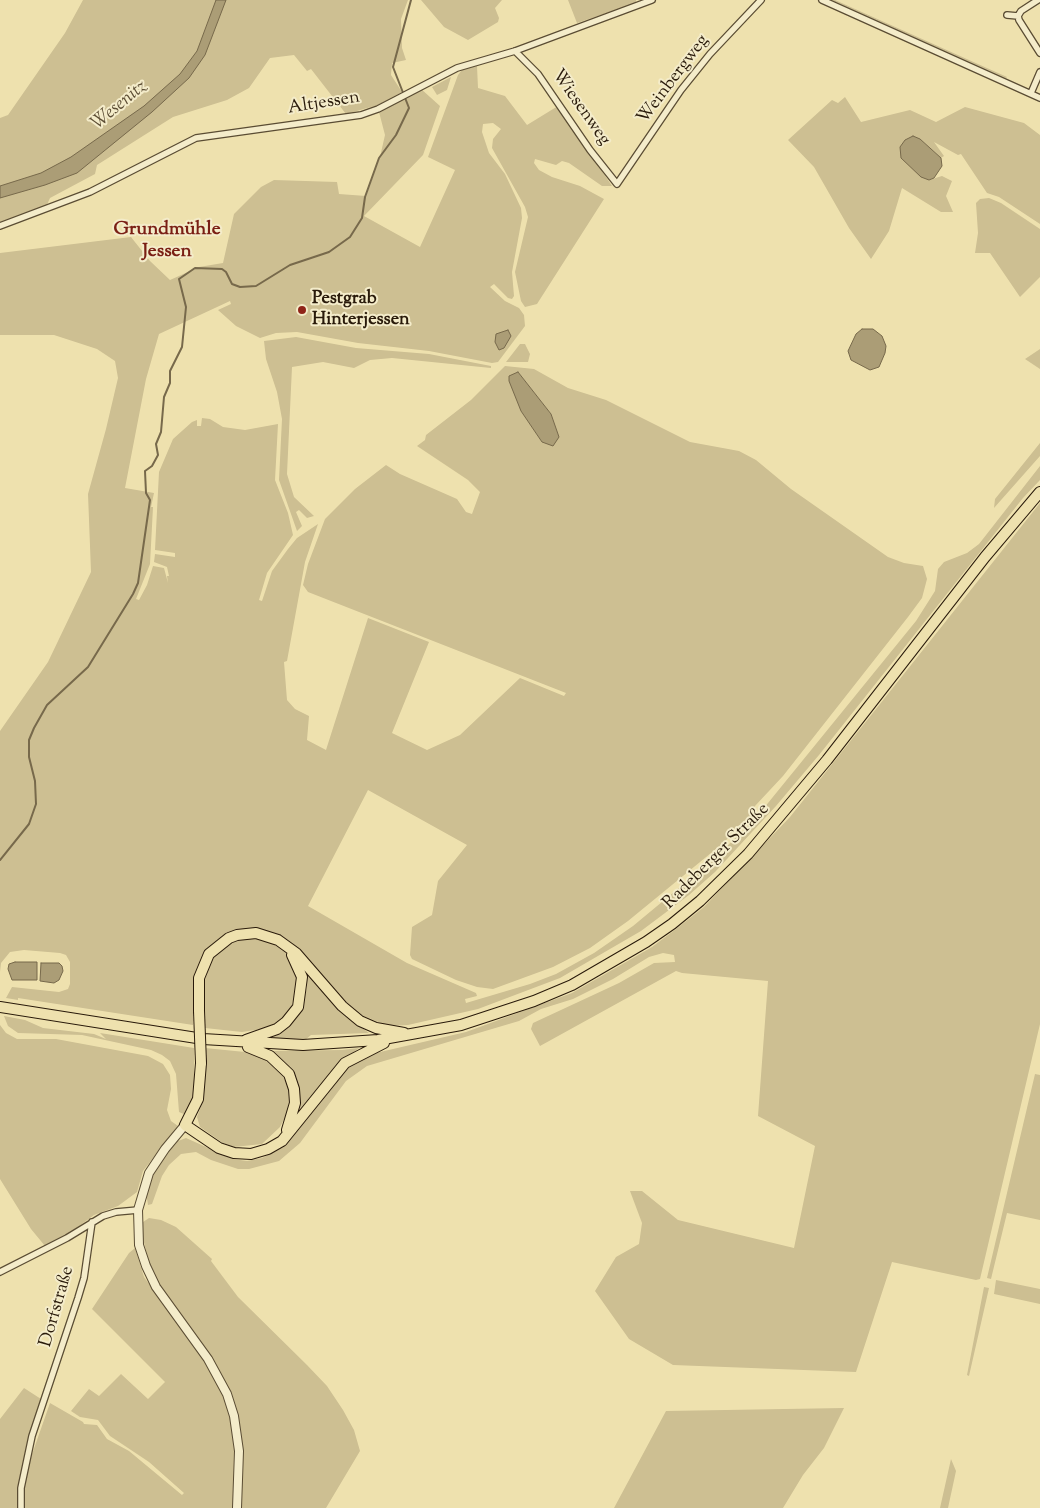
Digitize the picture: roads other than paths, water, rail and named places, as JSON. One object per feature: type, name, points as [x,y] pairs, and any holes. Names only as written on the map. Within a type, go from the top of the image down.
[{"type":"highway","name":"Radeberger Straße","points":[[399,1037],[493,1016],[555,993],[589,976],[646,942],[700,901],[748,854],[784,812],[954,597],[1040,492]]},
{"type":"highway","points":[[399,1037],[374,1047],[345,1063],[291,1131],[276,1145],[259,1152],[234,1153],[219,1148],[186,1125],[198,1099],[201,1064],[198,986],[201,969],[214,948],[228,938],[246,933],[263,934],[285,945],[306,964],[342,1006],[360,1021],[388,1031],[417,1034]]},
{"type":"highway","points":[[233,1042],[250,1039],[277,1029],[286,1022],[298,1007],[302,977],[285,945]]},
{"type":"highway","points":[[0,1007],[233,1042],[303,1045],[399,1037]]},
{"type":"highway","points":[[233,1042],[270,1056],[289,1074],[296,1104],[291,1121],[276,1145]]},
{"type":"street","name":"Altjessen","points":[[0,226],[90,192],[196,138],[362,115],[457,68],[515,51],[652,0]]},
{"type":"street","name":"Weinbergweg","points":[[617,184],[681,90],[710,54],[761,0]]},
{"type":"street","points":[[822,0],[1040,98]]},
{"type":"street","points":[[1018,16],[1021,11],[1038,0]]},
{"type":"street","points":[[1007,15],[1018,16]]},
{"type":"street","points":[[1018,16],[1040,53]]},
{"type":"street","name":"Wiesenweg","points":[[515,51],[538,74],[590,150],[617,184]]},
{"type":"street","points":[[1030,93],[1040,72]]},
{"type":"street","points":[[186,1125],[165,1149],[149,1173],[138,1210],[139,1245],[156,1287],[220,1378],[232,1409],[239,1450],[236,1508]]},
{"type":"street","points":[[0,1272],[67,1238],[92,1222],[116,1212],[138,1210]]},
{"type":"street","name":"Dorfstraße","points":[[21,1508],[27,1458],[44,1399],[84,1278],[92,1222]]},
{"type":"waterway","points":[[0,860],[29,824],[36,804],[35,781],[29,757],[29,740],[34,728],[47,705],[88,667],[138,583],[150,500],[146,493],[145,471],[152,466],[158,455],[156,444],[161,432],[164,397],[170,383],[170,371],[182,347],[186,307],[179,279],[195,268],[222,269],[226,272],[232,284],[240,287],[256,286],[290,265],[329,252],[350,237],[362,218],[365,197],[379,158],[396,135],[409,108],[393,67],[411,0]]},
{"type":"place","name":"Pestgrab Hinterjessen","points":[[302,310]]},
{"type":"district","name":"Grundmühle Jessen","points":[[167,242]]},
{"type":"water label","name":"Wesenitz","points":[[120,106]]}]
